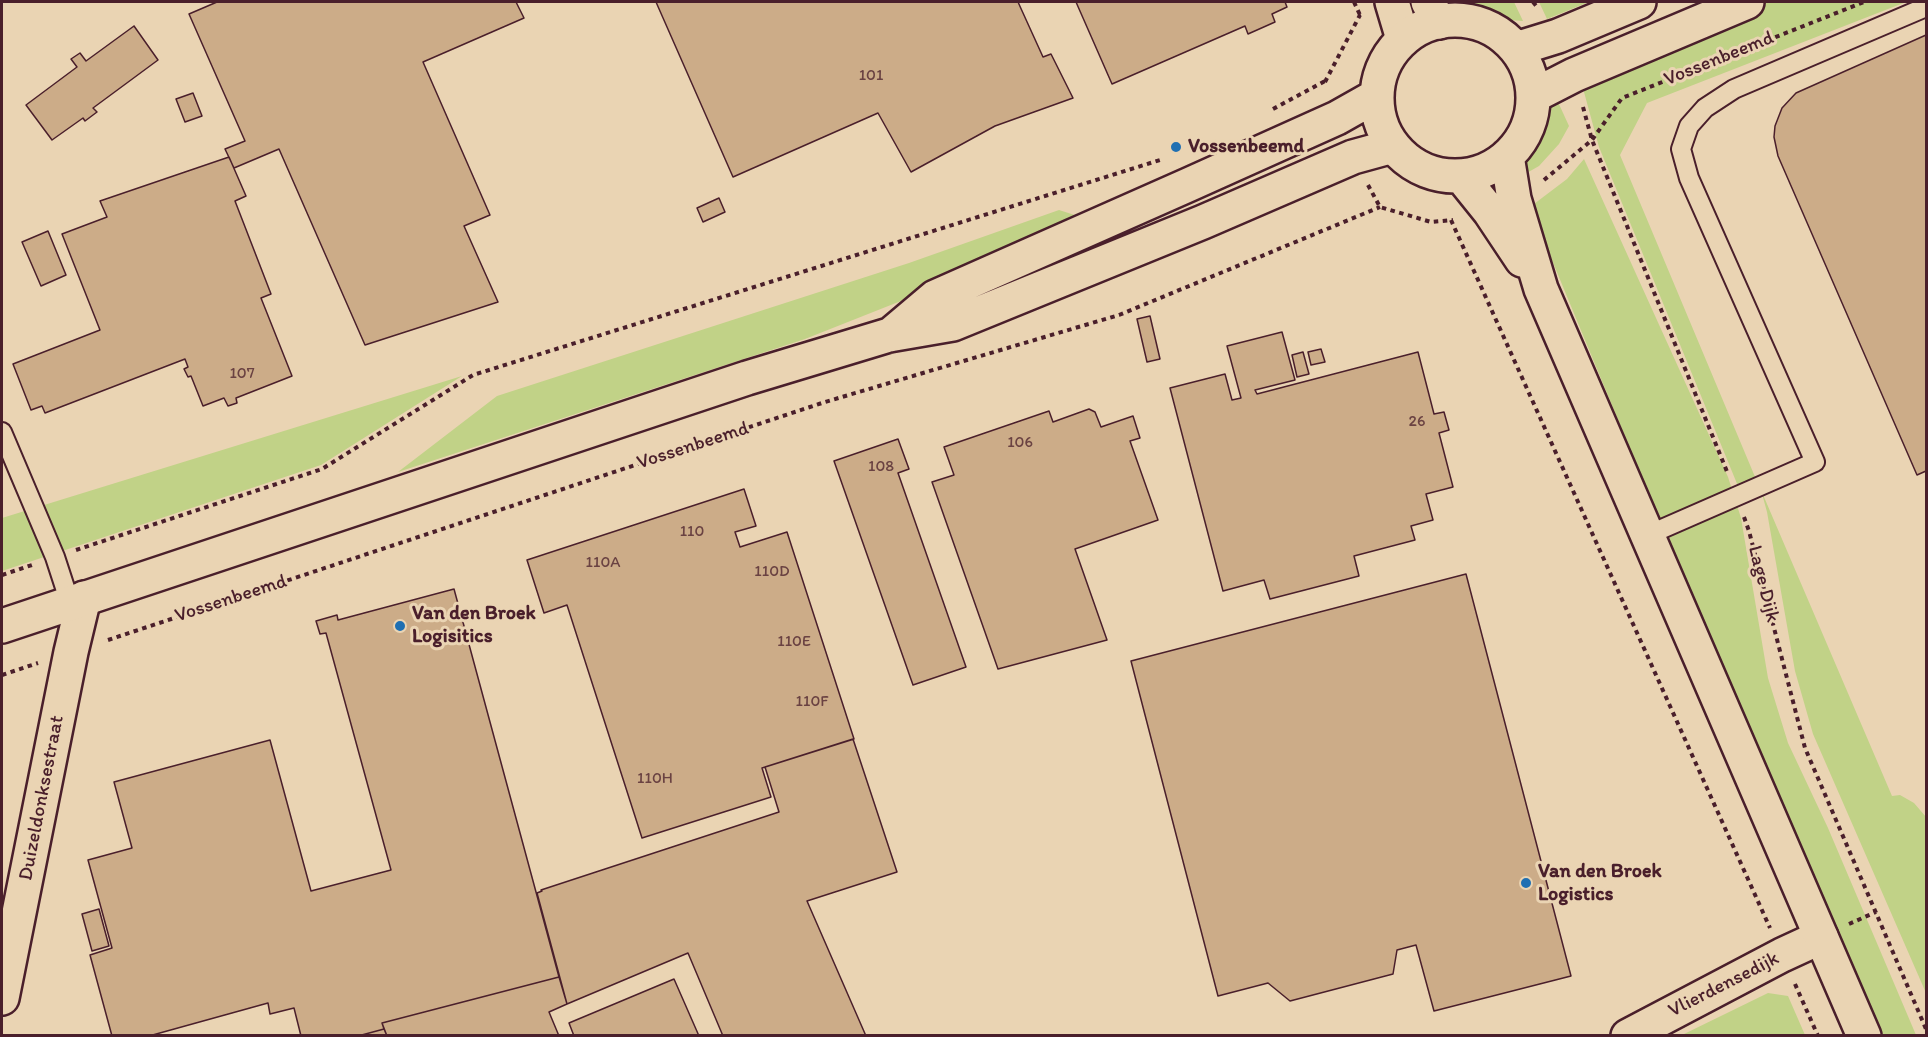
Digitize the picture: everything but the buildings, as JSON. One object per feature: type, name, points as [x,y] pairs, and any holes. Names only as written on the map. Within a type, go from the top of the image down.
[{"type":"main road","points":[[1516,49],[1558,36],[1639,2]]},
{"type":"main road","name":"Vossenbeemd","points":[[1533,96],[1574,75],[1747,2]]},
{"type":"main road","points":[[1380,6],[1403,39]]},
{"type":"main road","points":[[1433,12],[1488,27],[1516,49],[1530,78],[1533,96],[1531,114],[1523,135],[1507,156],[1485,170],[1461,176],[1439,174],[1415,165],[1393,146],[1379,118],[1376,96],[1380,77],[1388,58],[1403,39],[1417,30],[1433,12]]},
{"type":"main road","points":[[890,335],[935,297],[1336,118],[1376,96]]},
{"type":"main road","points":[[2,626],[747,378],[890,335],[953,324],[1203,222],[1353,157],[1393,146]]},
{"type":"main road","points":[[1507,156],[1514,199],[1541,289],[1864,1035]]},
{"type":"main road","points":[[1461,176],[1490,212],[1541,289]]},
{"type":"main road","name":"Duizeldonksestraat","points":[[2,998],[71,652],[77,601]]},
{"type":"main road","name":"Vlierdensedijk","points":[[1628,1035],[1821,937]]},
{"type":"lane","points":[[1648,535],[1815,462],[1689,178],[1681,149],[1689,126],[1705,108],[1734,89],[1926,7]]},
{"type":"lane","points":[[2,432],[55,557],[77,601]]},
{"type":"path","points":[[1354,2],[1360,15]]},
{"type":"path","name":"Vossenbeemd","points":[[1592,140],[1622,98],[1864,2]]},
{"type":"path","points":[[1264,114],[1325,81],[1360,15],[1380,6]]},
{"type":"path","name":"Lage Dijk","points":[[1592,140],[1737,496],[1749,531],[1805,748],[1926,1029]]},
{"type":"path","points":[[2,575],[322,470],[473,375],[1168,157]]},
{"type":"path","name":"Vossenbeemd","points":[[2,675],[825,402],[1119,315],[1380,207]]},
{"type":"path","points":[[1451,220],[1818,1035]]},
{"type":"green space","points":[[1453,2],[1514,2],[1523,21],[1494,19]]},
{"type":"green space","points":[[1539,2],[1589,2],[1547,19]]},
{"type":"green space","points":[[1767,2],[1906,2],[1647,103],[1620,155],[1758,484],[1740,491],[1599,147],[1581,81]]},
{"type":"green space","points":[[1558,102],[1569,126],[1559,144],[1539,166],[1518,178],[1516,167],[1530,134],[1546,107]]},
{"type":"green space","points":[[1584,159],[1728,477],[1741,518],[1768,678],[1788,743],[1828,828],[1916,1035],[1881,1035],[1769,785],[1530,207],[1567,179]]},
{"type":"green space","points":[[1059,210],[1084,218],[911,297],[805,339],[398,472],[497,396],[909,263]]},
{"type":"green space","points":[[462,376],[321,465],[2,571],[2,518]]},
{"type":"green space","points":[[1761,490],[1892,796],[1900,795],[1914,803],[1926,817],[1926,993],[1813,734],[1795,671],[1767,512]]},
{"type":"green space","points":[[1768,993],[1788,996],[1805,1035],[1682,1035]]},
{"type":"place","name":"Vossenbeemd","points":[[1176,147]]},
{"type":"place","name":"Van den Broek Logisitics","points":[[400,626]]},
{"type":"place","name":"Van den Broek Logistics","points":[[1526,883]]}]
